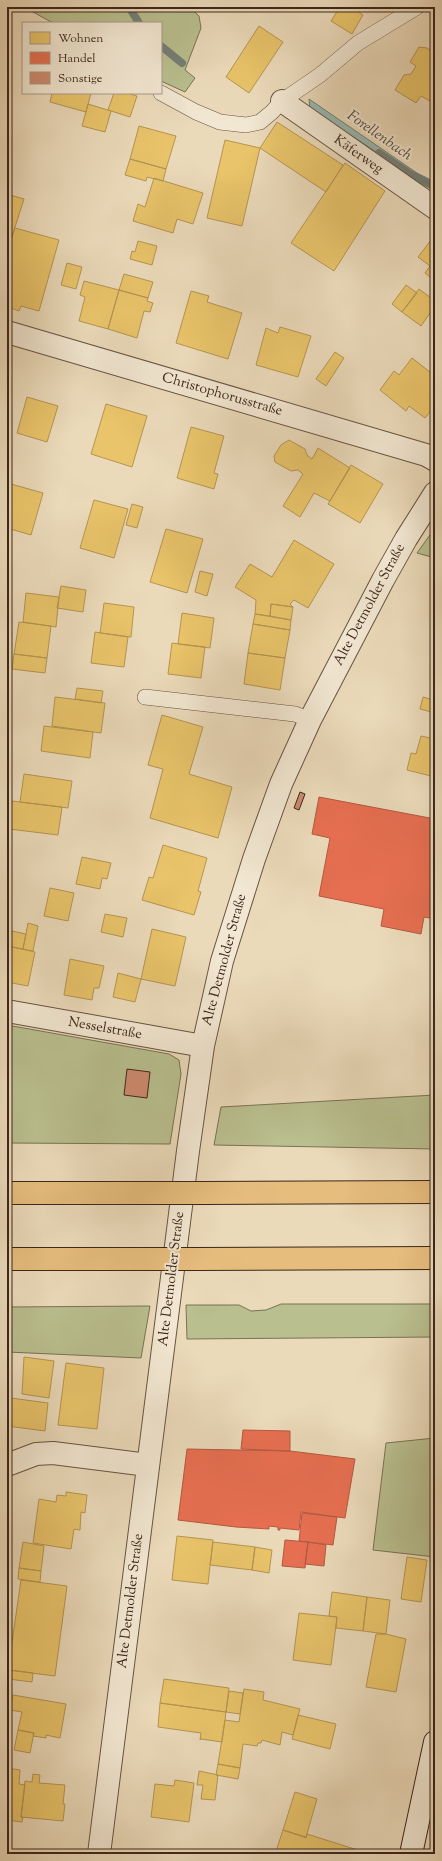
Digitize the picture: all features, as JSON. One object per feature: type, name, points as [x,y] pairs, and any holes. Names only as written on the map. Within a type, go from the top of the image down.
[{"type":"highway","points":[[7,1193],[435,1192]]},
{"type":"highway","points":[[7,1259],[435,1258]]},
{"type":"street","name":"Käferweg","points":[[282,101],[435,208]]},
{"type":"street","name":"Christophorusstraße","points":[[7,332],[426,455],[435,460]]},
{"type":"street","name":"Alte Detmolder Straße","points":[[99,1854],[173,1269],[203,1046],[222,961],[237,909],[282,784],[310,720],[406,539],[435,493]]},
{"type":"street","name":"Nesselstraße","points":[[7,1011],[203,1046]]},
{"type":"street","points":[[7,1465],[36,1454],[53,1453],[148,1465]]},
{"type":"street","points":[[411,1854],[435,1742]]},
{"type":"lane","points":[[162,94],[196,112],[220,122],[246,125],[260,122],[282,101],[320,75],[358,43],[417,7]]},
{"type":"lane","points":[[145,697],[295,714],[310,720]]},
{"type":"green space","points":[[24,7],[189,7],[199,16],[201,28],[185,70],[195,78],[185,92],[162,81],[162,22],[51,22]]},
{"type":"green space","points":[[435,528],[435,558],[417,553]]},
{"type":"green space","points":[[7,1025],[169,1054],[179,1060],[181,1074],[170,1144],[7,1143]]},
{"type":"green space","points":[[435,1095],[435,1149],[214,1145],[221,1107]]},
{"type":"green space","points":[[281,1304],[435,1304],[435,1337],[187,1339],[186,1305],[239,1305],[251,1311],[266,1310]]},
{"type":"green space","points":[[150,1306],[141,1358],[7,1352],[7,1307]]},
{"type":"green space","points":[[435,1438],[435,1557],[373,1550],[386,1443]]},
{"type":"water","points":[[309,99],[417,173],[435,182],[435,190],[310,109]]},
{"type":"building: Wohnen","points":[[340,7],[351,7],[363,15],[352,34],[331,21]]},
{"type":"building: Wohnen","points":[[259,26],[283,42],[249,93],[226,77]]},
{"type":"building: Wohnen","points":[[419,47],[427,48],[435,54],[435,104],[421,96],[416,103],[395,90],[404,75],[411,74],[416,66],[410,62]]},
{"type":"building: Wohnen","points":[[52,94],[91,94],[86,112],[50,102]]},
{"type":"building: Wohnen","points":[[114,94],[130,94],[137,96],[130,117],[108,110]]},
{"type":"building: Wohnen","points":[[88,104],[111,111],[105,132],[82,126]]},
{"type":"building: Wohnen","points":[[277,122],[343,165],[326,192],[260,148]]},
{"type":"building: Wohnen","points":[[139,126],[176,136],[166,169],[130,159]]},
{"type":"building: Wohnen","points":[[225,140],[260,148],[242,226],[207,218]]},
{"type":"building: Wohnen","points":[[130,159],[166,169],[163,181],[147,177],[146,181],[125,175]]},
{"type":"building: Wohnen","points":[[345,163],[385,191],[334,271],[291,243]]},
{"type":"building: Wohnen","points":[[154,178],[203,193],[193,224],[177,219],[173,233],[133,221],[138,204],[145,207]]},
{"type":"building: Wohnen","points":[[7,194],[24,199],[7,252]]},
{"type":"building: Wohnen","points":[[15,228],[59,240],[39,311],[21,306],[19,311],[8,307],[7,252]]},
{"type":"building: Wohnen","points":[[435,235],[435,270],[430,277],[425,273],[430,266],[418,257]]},
{"type":"building: Wohnen","points":[[138,241],[157,246],[152,265],[130,259],[132,251],[135,252]]},
{"type":"building: Wohnen","points":[[67,263],[82,267],[76,289],[61,285]]},
{"type":"building: Wohnen","points":[[124,274],[153,282],[148,298],[119,290]]},
{"type":"building: Wohnen","points":[[84,281],[119,290],[108,329],[79,321],[85,297],[80,295]]},
{"type":"building: Wohnen","points":[[406,285],[417,293],[402,312],[392,304]]},
{"type":"building: Wohnen","points":[[419,289],[435,301],[435,306],[421,326],[402,312]]},
{"type":"building: Wohnen","points":[[119,290],[148,298],[147,301],[153,303],[150,312],[144,311],[137,338],[108,329]]},
{"type":"building: Wohnen","points":[[191,291],[209,296],[207,302],[242,313],[228,359],[176,343]]},
{"type":"building: Wohnen","points":[[280,327],[311,336],[298,377],[256,365],[266,328],[278,333]]},
{"type":"building: Wohnen","points":[[335,352],[344,358],[326,386],[316,379]]},
{"type":"building: Wohnen","points":[[412,358],[435,376],[435,406],[425,418],[409,406],[406,411],[380,390],[394,371],[399,375]]},
{"type":"building: Wohnen","points":[[27,397],[58,406],[47,442],[17,433]]},
{"type":"building: Wohnen","points":[[106,404],[147,416],[132,467],[91,454]]},
{"type":"building: Wohnen","points":[[191,427],[224,436],[214,473],[218,474],[214,489],[177,478]]},
{"type":"building: Wohnen","points":[[289,440],[305,449],[307,455],[312,459],[318,448],[350,468],[330,501],[314,493],[300,517],[283,506],[303,474],[298,470],[291,471],[275,462],[274,456],[281,445]]},
{"type":"building: Wohnen","points":[[351,465],[383,484],[360,523],[328,504]]},
{"type":"building: Wohnen","points":[[11,484],[43,493],[31,535],[7,528],[7,498]]},
{"type":"building: Wohnen","points":[[94,500],[128,509],[114,558],[80,548]]},
{"type":"building: Wohnen","points":[[132,504],[143,507],[137,528],[126,525]]},
{"type":"building: Wohnen","points":[[166,529],[203,539],[187,593],[150,582]]},
{"type":"building: Wohnen","points":[[294,540],[334,564],[308,608],[294,600],[290,604],[293,607],[271,604],[270,616],[255,614],[256,600],[235,587],[250,564],[272,577]]},
{"type":"building: Wohnen","points":[[200,571],[213,574],[207,596],[195,592]]},
{"type":"building: Wohnen","points":[[61,586],[86,590],[83,612],[57,608]]},
{"type":"building: Wohnen","points":[[26,593],[59,597],[56,627],[23,622]]},
{"type":"building: Wohnen","points":[[104,603],[134,607],[131,637],[100,633]]},
{"type":"building: Wohnen","points":[[271,604],[293,607],[291,620],[270,616]]},
{"type":"building: Wohnen","points":[[182,613],[214,618],[210,648],[178,644]]},
{"type":"building: Wohnen","points":[[255,614],[291,620],[290,630],[253,624]]},
{"type":"building: Wohnen","points":[[19,622],[51,626],[47,658],[14,654]]},
{"type":"building: Wohnen","points":[[253,624],[290,630],[285,658],[248,653]]},
{"type":"building: Wohnen","points":[[95,632],[128,637],[124,667],[91,663]]},
{"type":"building: Wohnen","points":[[172,643],[205,647],[201,678],[168,674]]},
{"type":"building: Wohnen","points":[[248,653],[285,658],[280,690],[244,684]]},
{"type":"building: Wohnen","points":[[14,654],[47,658],[45,673],[12,669]]},
{"type":"building: Wohnen","points":[[77,688],[103,691],[101,703],[75,699]]},
{"type":"building: Wohnen","points":[[435,694],[435,713],[420,709],[423,697],[434,700]]},
{"type":"building: Wohnen","points":[[55,697],[105,703],[101,733],[52,726]]},
{"type":"building: Wohnen","points":[[162,715],[203,727],[189,774],[232,787],[218,838],[150,818],[163,769],[148,765]]},
{"type":"building: Wohnen","points":[[44,726],[93,732],[90,758],[41,751]]},
{"type":"building: Wohnen","points":[[421,736],[435,739],[435,777],[407,770],[411,753],[416,754]]},
{"type":"building: Wohnen","points":[[24,774],[72,781],[68,808],[20,802]]},
{"type":"building: Wohnen","points":[[12,801],[62,807],[58,835],[9,829]]},
{"type":"building: Wohnen","points":[[163,845],[207,858],[198,891],[201,892],[194,915],[142,900],[149,877],[153,878]]},
{"type":"building: Wohnen","points":[[82,857],[111,863],[107,879],[102,878],[100,889],[76,884]]},
{"type":"building: Wohnen","points":[[50,888],[74,893],[68,921],[44,916]]},
{"type":"building: Wohnen","points":[[105,914],[127,918],[123,937],[101,932]]},
{"type":"building: Wohnen","points":[[28,923],[38,926],[33,951],[23,949]]},
{"type":"building: Wohnen","points":[[152,929],[186,937],[175,986],[141,979]]},
{"type":"building: Wohnen","points":[[7,930],[26,934],[23,949],[7,946]]},
{"type":"building: Wohnen","points":[[7,946],[35,952],[28,986],[7,982]]},
{"type":"building: Wohnen","points":[[70,959],[104,966],[99,988],[94,988],[92,1000],[64,995]]},
{"type":"building: Wohnen","points":[[118,973],[141,979],[135,1002],[113,997]]},
{"type":"building: Wohnen","points":[[24,1357],[54,1361],[49,1398],[22,1394]]},
{"type":"building: Wohnen","points":[[66,1363],[104,1368],[97,1429],[58,1425]]},
{"type":"building: Wohnen","points":[[11,1398],[48,1403],[45,1431],[7,1426]]},
{"type":"building: Wohnen","points":[[66,1492],[87,1495],[85,1513],[81,1512],[80,1530],[74,1529],[71,1549],[33,1543],[39,1499],[56,1502],[57,1495],[66,1496]]},
{"type":"building: Wohnen","points":[[177,1536],[213,1540],[208,1584],[172,1580]]},
{"type":"building: Wohnen","points":[[23,1542],[44,1546],[41,1571],[19,1568]]},
{"type":"building: Wohnen","points":[[213,1542],[255,1547],[252,1570],[210,1565]]},
{"type":"building: Wohnen","points":[[255,1547],[272,1550],[269,1573],[252,1570]]},
{"type":"building: Wohnen","points":[[407,1557],[427,1560],[421,1602],[401,1599]]},
{"type":"building: Wohnen","points":[[19,1568],[41,1571],[40,1582],[18,1579]]},
{"type":"building: Wohnen","points":[[21,1580],[67,1586],[55,1676],[8,1670]]},
{"type":"building: Wohnen","points":[[332,1592],[367,1597],[363,1631],[336,1628],[337,1617],[329,1616]]},
{"type":"building: Wohnen","points":[[367,1597],[390,1600],[386,1634],[363,1631]]},
{"type":"building: Wohnen","points":[[299,1613],[337,1617],[331,1665],[293,1660]]},
{"type":"building: Wohnen","points":[[376,1634],[386,1634],[406,1639],[396,1692],[366,1687]]},
{"type":"building: Wohnen","points":[[10,1670],[33,1673],[32,1682],[8,1679]]},
{"type":"building: Wohnen","points":[[164,1679],[229,1688],[226,1712],[160,1703]]},
{"type":"building: Wohnen","points":[[244,1689],[264,1692],[263,1700],[300,1709],[293,1735],[282,1732],[280,1745],[262,1740],[257,1746],[243,1744],[240,1768],[218,1764],[225,1720],[239,1722]]},
{"type":"building: Wohnen","points":[[229,1691],[243,1693],[240,1714],[226,1712]]},
{"type":"building: Wohnen","points":[[13,1695],[66,1704],[60,1738],[46,1735],[46,1738],[33,1736],[34,1733],[18,1730],[22,1712],[10,1710]]},
{"type":"building: Wohnen","points":[[160,1703],[226,1712],[222,1742],[200,1740],[201,1733],[158,1727]]},
{"type":"building: Wohnen","points":[[298,1715],[336,1724],[330,1749],[292,1739]]},
{"type":"building: Wohnen","points":[[18,1730],[34,1733],[30,1753],[14,1750]]},
{"type":"building: Wohnen","points":[[218,1764],[240,1768],[238,1779],[216,1775]]},
{"type":"building: Wohnen","points":[[7,1768],[20,1770],[19,1784],[25,1785],[21,1817],[23,1817],[22,1822],[7,1820]]},
{"type":"building: Wohnen","points":[[199,1771],[218,1775],[215,1800],[201,1799],[203,1785],[197,1785]]},
{"type":"building: Wohnen","points":[[33,1774],[40,1775],[39,1783],[65,1785],[63,1821],[21,1817],[25,1781],[32,1782]]},
{"type":"building: Wohnen","points":[[175,1780],[194,1783],[189,1822],[151,1817],[155,1784],[174,1786]]},
{"type":"building: Wohnen","points":[[295,1792],[317,1799],[306,1837],[283,1830]]},
{"type":"building: Wohnen","points":[[283,1830],[306,1838],[307,1834],[364,1852],[364,1854],[275,1854]]},
{"type":"building: Handel","points":[[319,797],[435,819],[435,919],[424,917],[421,934],[381,926],[384,909],[319,896],[330,838],[312,834]]},
{"type":"building: Handel","points":[[243,1430],[290,1431],[290,1451],[241,1449]]},
{"type":"building: Handel","points":[[187,1449],[290,1451],[355,1459],[345,1518],[301,1512],[299,1530],[280,1528],[280,1530],[278,1530],[278,1527],[269,1526],[269,1529],[236,1527],[178,1520]]},
{"type":"building: Handel","points":[[302,1513],[337,1517],[333,1545],[299,1541]]},
{"type":"building: Handel","points":[[285,1540],[308,1542],[305,1568],[282,1566]]},
{"type":"building: Handel","points":[[308,1542],[326,1545],[324,1566],[305,1564]]},
{"type":"building: Sonstige","points":[[300,792],[305,794],[299,810],[294,808]]},
{"type":"building: Sonstige","points":[[127,1069],[150,1072],[147,1098],[124,1095]]},
{"type":"waterway","name":"Forellenbach","points":[[129,7],[138,22]]},
{"type":"waterway","name":"Forellenbach","points":[[162,47],[182,63]]},
{"type":"waterway","name":"Forellenbach","points":[[379,153],[410,174],[435,187]]}]
